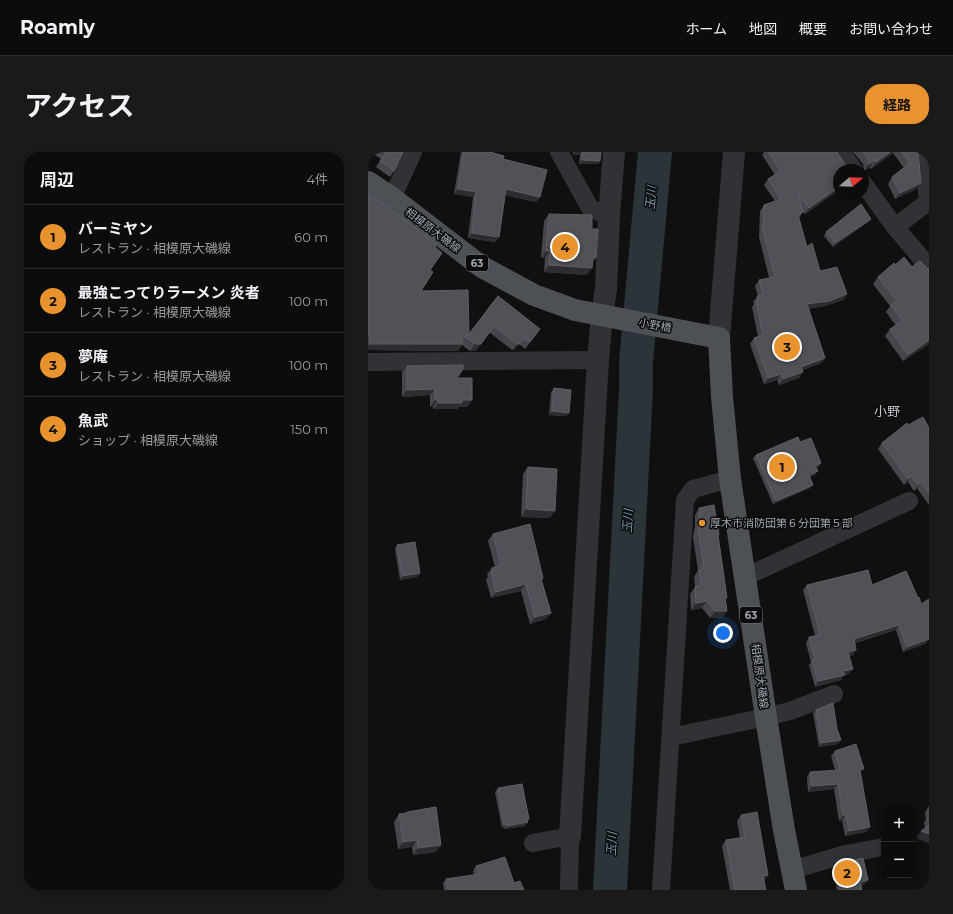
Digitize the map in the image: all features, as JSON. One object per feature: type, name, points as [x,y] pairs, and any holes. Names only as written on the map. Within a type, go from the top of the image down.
[{"type":"main road","name":"相模原大磯線","points":[[368,182],[392,198],[482,267],[534,295],[575,310],[607,316]]},
{"type":"main road","name":"小野橋","points":[[607,316],[709,336]]},
{"type":"main road","name":"相模原大磯線","points":[[709,336],[722,397],[730,480],[784,830],[794,880]]},
{"type":"street","points":[[392,198],[413,152]]},
{"type":"street","points":[[559,152],[590,208],[609,216]]},
{"type":"street","points":[[569,890],[570,836],[598,360],[607,316],[606,289],[609,216],[614,152]]},
{"type":"street","points":[[709,336],[734,152]]},
{"type":"street","points":[[841,152],[850,164]]},
{"type":"street","points":[[895,228],[928,202],[923,152]]},
{"type":"street","points":[[869,191],[895,228],[929,267]]},
{"type":"street","points":[[368,362],[598,360]]},
{"type":"street","points":[[661,890],[685,500],[693,489],[730,480]]},
{"type":"street","points":[[745,578],[909,501]]},
{"type":"street","points":[[671,737],[790,711],[834,694]]},
{"type":"street","points":[[533,843],[570,836]]},
{"type":"street","points":[[794,880],[846,854],[881,847]]},
{"type":"building","points":[[384,152],[403,152],[394,171],[380,161],[386,153]]},
{"type":"building","points":[[464,152],[490,152],[504,156],[503,159],[547,170],[540,197],[506,189],[499,237],[472,233],[476,192],[458,189]]},
{"type":"building","points":[[582,152],[601,152],[600,161],[582,160]]},
{"type":"building","points":[[768,152],[837,152],[845,164],[833,164],[833,191],[809,208],[799,196],[803,212],[798,215],[807,247],[812,243],[820,271],[837,267],[847,294],[829,301],[807,304],[825,358],[801,367],[803,372],[783,379],[781,374],[768,378],[754,338],[763,335],[756,301],[758,301],[757,296],[763,295],[759,280],[775,277],[763,231],[764,205],[781,199],[768,179],[781,171]]},
{"type":"building","points":[[863,152],[890,152],[876,162],[875,160],[869,164],[867,157]]},
{"type":"building","points":[[902,152],[918,152],[921,183],[900,193],[892,177],[911,162],[909,162]]},
{"type":"building","points":[[368,193],[434,242],[436,245],[435,247],[442,253],[430,270],[433,272],[421,291],[468,290],[469,334],[498,296],[540,329],[530,342],[524,338],[519,344],[517,344],[494,326],[481,344],[475,344],[462,335],[462,344],[370,344],[370,334],[368,335]]},
{"type":"building","points":[[861,204],[871,219],[835,243],[826,232]]},
{"type":"building","points":[[549,214],[592,215],[592,229],[598,229],[596,258],[593,258],[592,268],[549,265],[550,251],[546,251]]},
{"type":"building","points":[[904,257],[912,267],[920,261],[929,270],[929,340],[908,355],[890,329],[902,321],[891,305],[897,301],[878,277],[894,263],[895,265]]},
{"type":"building","points":[[463,365],[463,369],[457,378],[472,378],[472,400],[462,400],[462,403],[438,403],[438,400],[435,400],[435,389],[407,390],[407,366]]},
{"type":"building","points":[[554,388],[571,390],[569,413],[552,411]]},
{"type":"building","points":[[923,417],[929,428],[929,443],[927,445],[929,448],[929,493],[921,482],[918,485],[912,476],[908,479],[882,443],[907,423],[908,425]]},
{"type":"building","points":[[798,437],[800,442],[811,438],[821,463],[815,466],[818,471],[809,475],[813,485],[776,501],[756,455]]},
{"type":"building","points":[[528,467],[557,469],[555,511],[526,509]]},
{"type":"building","points":[[714,505],[727,598],[725,598],[727,611],[715,611],[707,601],[696,603],[695,587],[701,585],[699,570],[702,570],[701,566],[704,566],[698,530],[700,523],[699,508]]},
{"type":"building","points":[[530,524],[543,578],[541,579],[551,613],[535,617],[526,584],[496,592],[491,572],[493,572],[492,568],[501,565],[493,534]]},
{"type":"building","points":[[415,542],[420,573],[402,576],[397,545]]},
{"type":"building","points":[[868,570],[872,585],[906,571],[921,604],[929,599],[929,639],[907,647],[899,625],[854,639],[856,650],[848,652],[853,669],[843,671],[845,675],[818,681],[812,660],[815,659],[809,637],[820,635],[807,585]]},
{"type":"building","points":[[833,703],[837,729],[841,740],[821,743],[816,710]]},
{"type":"building","points":[[856,744],[864,769],[860,770],[870,827],[849,831],[846,815],[843,815],[838,784],[812,786],[810,772],[840,770],[835,751]]},
{"type":"building","points":[[522,784],[529,819],[527,819],[528,822],[507,826],[507,824],[504,825],[498,788]]},
{"type":"building","points":[[436,807],[441,845],[418,848],[417,840],[403,842],[399,814]]},
{"type":"building","points":[[757,812],[768,875],[763,876],[766,890],[735,890],[726,840],[745,837],[741,815]]},
{"type":"building","points":[[929,825],[929,834],[921,831]]},
{"type":"building","points":[[505,857],[514,883],[520,881],[524,890],[448,890],[446,879],[479,874],[476,866]]},
{"type":"building","points":[[863,858],[868,880],[860,882],[862,890],[840,890],[835,865]]},
{"type":"waterway","name":"玉川","points":[[610,890],[636,389],[636,362],[655,152]]},
{"type":"place","name":"魚武","points":[[565,247]]},
{"type":"place","name":"夢庵","points":[[787,347]]},
{"type":"place","name":"バーミヤン","points":[[782,467]]},
{"type":"place","name":"厚木市消防団第６分団第５部","points":[[702,523]]},
{"type":"place","name":"最強こってりラーメン 炎者","points":[[847,873]]},
{"type":"district","name":"小野","points":[[887,411]]}]
